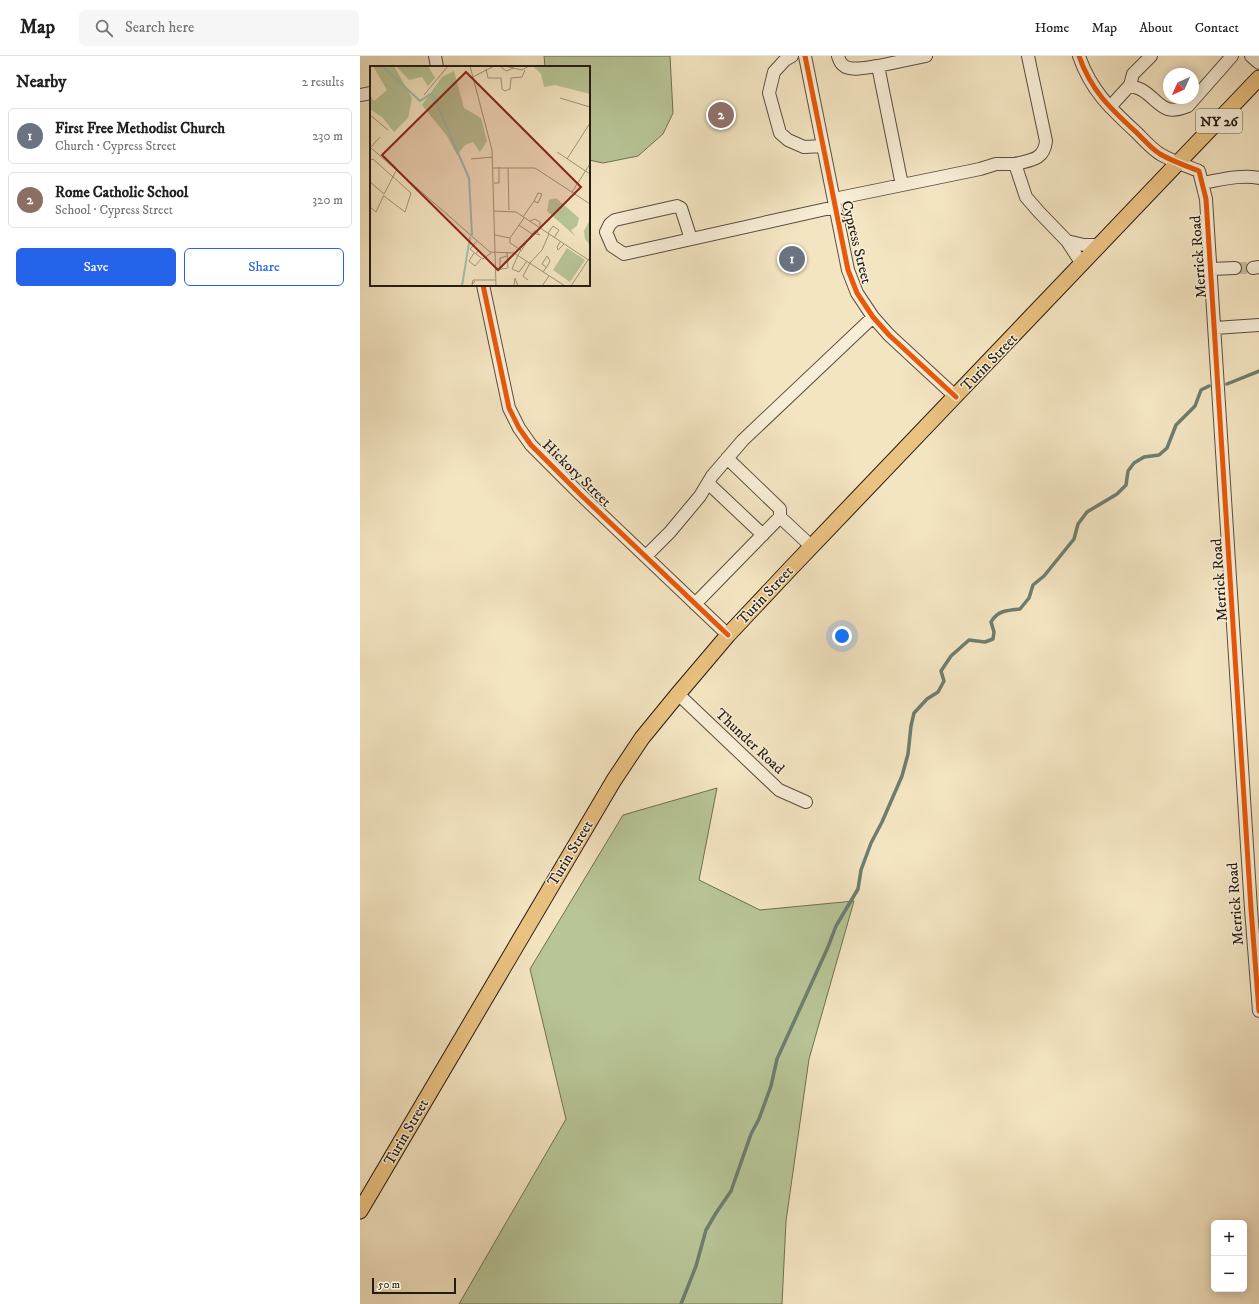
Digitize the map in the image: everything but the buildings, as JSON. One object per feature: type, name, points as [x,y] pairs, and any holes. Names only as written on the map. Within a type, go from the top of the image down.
[{"type":"main road","name":"Turin Street","points":[[360,1211],[614,780],[642,738],[728,635],[811,546],[956,397],[1259,78]]},
{"type":"street","points":[[434,56],[437,66]]},
{"type":"street","points":[[792,56],[784,60],[774,72],[769,93],[780,133],[788,140],[804,147],[823,146]]},
{"type":"street","name":"Cypress Street","points":[[805,56],[848,270],[857,293],[873,317],[890,335],[956,397]]},
{"type":"street","points":[[838,56],[841,64],[851,68],[870,63],[926,56]]},
{"type":"street","points":[[691,239],[681,208],[677,206],[616,220],[610,224],[606,232],[612,246],[624,254],[691,239],[902,185],[980,169],[996,164],[1015,164],[1041,155],[1045,150],[1046,141],[1028,56]]},
{"type":"street","points":[[1079,56],[1087,77],[1110,107],[1159,153],[1178,163]]},
{"type":"street","points":[[1110,107],[1130,85],[1133,74],[1151,56]]},
{"type":"street","points":[[1130,85],[1142,90],[1160,106],[1179,110],[1188,106],[1232,56]]},
{"type":"street","points":[[1251,56],[1259,63]]},
{"type":"street","points":[[870,63],[902,185]]},
{"type":"street","points":[[360,95],[370,93]]},
{"type":"street","name":"Merrick Road","points":[[1178,163],[1199,171],[1206,199],[1251,909],[1259,1010]]},
{"type":"street","points":[[1015,164],[1026,197],[1038,212],[1067,241],[1082,264]]},
{"type":"street","points":[[1202,183],[1235,178],[1259,178]]},
{"type":"street","points":[[1067,241],[1084,245],[1100,245]]},
{"type":"street","points":[[1211,269],[1235,268]]},
{"type":"street","name":"Hickory Street","points":[[483,286],[509,408],[519,428],[531,445],[728,635]]},
{"type":"street","points":[[646,556],[685,514],[727,458],[749,434],[873,317]]},
{"type":"street","points":[[1215,328],[1259,325]]},
{"type":"street","points":[[695,604],[780,517],[780,509],[727,458]]},
{"type":"street","points":[[708,483],[763,535]]},
{"type":"street","points":[[780,517],[811,546]]},
{"type":"street","name":"Thunder Road","points":[[678,694],[779,790],[806,802]]},
{"type":"green space","points":[[544,56],[670,56],[673,113],[663,134],[638,156],[603,163],[590,160],[590,66],[545,66]]},
{"type":"green space","points":[[717,788],[699,880],[760,910],[854,901],[809,1059],[786,1221],[782,1304],[459,1304],[566,1119],[530,969],[623,815]]},
{"type":"waterway","points":[[1227,384],[1259,371]]},
{"type":"waterway","points":[[681,1304],[696,1266],[706,1230],[731,1191],[751,1134],[759,1119],[771,1086],[777,1059],[828,947],[836,926],[858,889],[861,870],[871,843],[902,776],[908,754],[914,713],[927,699],[938,692],[944,681],[941,671],[951,656],[969,640],[985,642],[993,639],[994,632],[991,622],[993,618],[999,613],[1020,609],[1029,598],[1033,585],[1044,576],[1074,539],[1078,524],[1087,512],[1117,494],[1126,485],[1128,471],[1134,463],[1144,457],[1159,455],[1167,448],[1176,425],[1195,406],[1201,390],[1209,386]]},
{"type":"tunnel","points":[[1235,268],[1253,268]]},
{"type":"cycle path","points":[[805,56],[848,270],[857,293],[873,317],[889,335],[956,397]]},
{"type":"cycle path","points":[[1079,56],[1089,79],[1103,99],[1148,144],[1165,157],[1199,171],[1206,199],[1251,909],[1259,1011]]},
{"type":"cycle path","points":[[483,286],[509,408],[519,428],[531,445],[580,494],[728,635]]},
{"type":"place","name":"Rome Catholic School","points":[[721,115]]},
{"type":"place","name":"First Free Methodist Church","points":[[792,259]]}]
